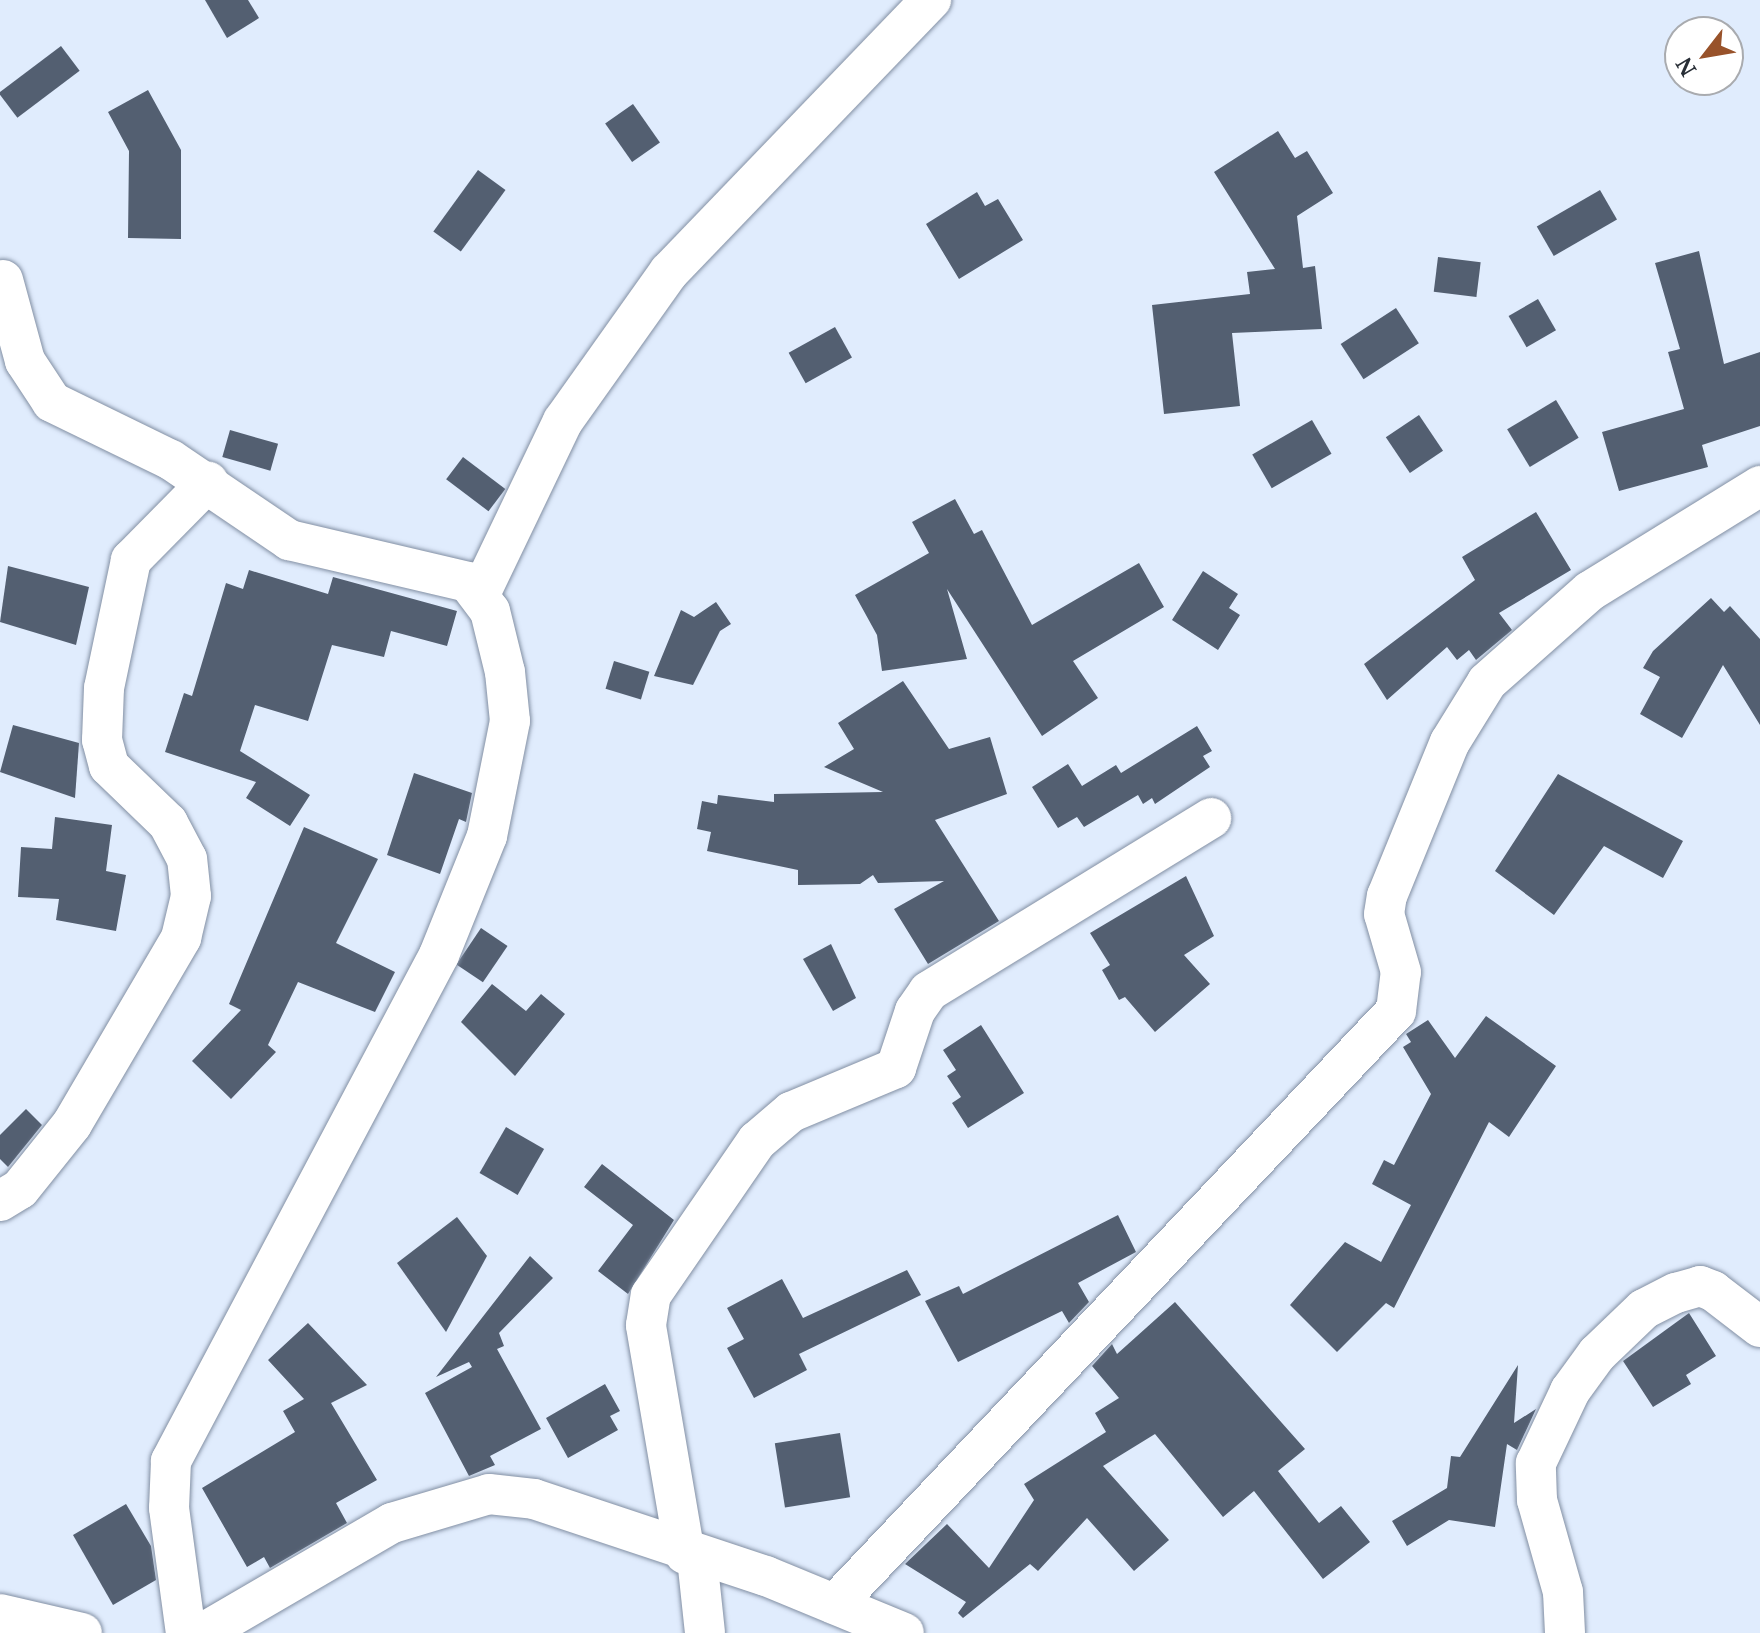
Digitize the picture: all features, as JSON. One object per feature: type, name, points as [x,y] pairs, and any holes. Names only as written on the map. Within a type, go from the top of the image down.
[{"type":"street","points":[[480,594],[563,421],[669,272],[931,0]]},
{"type":"street","points":[[3,280],[25,361],[47,398],[208,482],[289,540],[455,576],[480,594],[505,672],[510,721],[487,836],[439,955],[171,1461],[169,1508],[186,1633]]},
{"type":"street","points":[[0,1201],[20,1189],[72,1124],[181,938],[191,896],[187,859],[168,823],[109,766],[102,740],[104,701],[131,560],[208,482]]},
{"type":"street","points":[[835,1604],[1396,1011],[1401,972],[1384,914],[1387,896],[1450,742],[1487,682],[1590,591],[1760,486]]},
{"type":"street","points":[[705,1633],[646,1325],[651,1295],[757,1141],[791,1112],[896,1068],[915,1011],[929,991],[1211,818]]},
{"type":"street","points":[[1565,1633],[1563,1592],[1537,1500],[1536,1463],[1570,1391],[1597,1354],[1644,1309],[1676,1293],[1700,1286],[1713,1291],[1760,1327]]},
{"type":"street","points":[[203,1633],[392,1523],[489,1494],[534,1499],[835,1604],[904,1633]]},
{"type":"street","points":[[0,1614],[82,1633]]},
{"type":"building","points":[[205,0],[248,0],[259,18],[227,38]]},
{"type":"building","points":[[61,46],[80,71],[17,118],[0,92]]},
{"type":"building","points":[[148,90],[181,150],[181,239],[128,238],[129,151],[108,112]]},
{"type":"building","points":[[633,104],[660,143],[632,162],[605,124]]},
{"type":"building","points":[[1278,131],[1295,158],[1307,151],[1333,193],[1297,216],[1303,268],[1315,266],[1322,329],[1232,333],[1240,406],[1164,414],[1152,305],[1250,294],[1247,272],[1275,269],[1214,172]]},
{"type":"building","points":[[478,170],[506,190],[461,251],[433,231]]},
{"type":"building","points":[[1600,190],[1617,219],[1554,256],[1537,226]]},
{"type":"building","points":[[977,192],[985,206],[998,199],[1023,240],[959,279],[926,224]]},
{"type":"building","points":[[1699,251],[1724,364],[1760,352],[1760,426],[1702,445],[1708,467],[1619,491],[1602,432],[1684,409],[1668,352],[1680,349],[1655,263]]},
{"type":"building","points":[[1438,257],[1481,262],[1476,297],[1434,292]]},
{"type":"building","points":[[1538,299],[1556,330],[1527,347],[1509,316]]},
{"type":"building","points":[[1396,308],[1419,343],[1364,379],[1341,344]]},
{"type":"building","points":[[835,327],[852,358],[806,383],[789,353]]},
{"type":"building","points":[[1556,400],[1579,438],[1530,467],[1507,429]]},
{"type":"building","points":[[1419,415],[1443,451],[1410,473],[1386,437]]},
{"type":"building","points":[[1312,420],[1332,454],[1272,488],[1252,454]]},
{"type":"building","points":[[230,430],[278,444],[270,471],[222,457]]},
{"type":"building","points":[[463,457],[505,489],[488,511],[446,479]]},
{"type":"building","points":[[955,499],[974,534],[982,530],[1032,625],[1139,563],[1164,607],[1073,661],[1098,698],[1042,736],[947,589],[967,659],[882,671],[877,635],[855,595],[929,553],[912,522]]},
{"type":"building","points":[[1536,512],[1571,570],[1499,613],[1512,630],[1476,660],[1469,650],[1457,660],[1447,647],[1387,700],[1364,664],[1475,580],[1462,557]]},
{"type":"building","points":[[8,566],[89,587],[76,645],[0,622]]},
{"type":"building","points":[[249,570],[328,594],[333,577],[457,611],[447,646],[391,631],[384,657],[332,645],[308,721],[255,705],[240,751],[310,795],[290,826],[246,798],[256,782],[165,752],[184,693],[192,696],[226,583],[243,589]]},
{"type":"building","points":[[1203,571],[1238,594],[1229,608],[1240,615],[1218,650],[1172,620]]},
{"type":"building","points":[[1711,598],[1724,612],[1730,606],[1760,639],[1760,725],[1723,665],[1682,738],[1640,714],[1660,677],[1643,668],[1653,651]]},
{"type":"building","points":[[716,602],[731,624],[720,631],[693,685],[654,676],[681,610],[694,617]]},
{"type":"building","points":[[614,661],[649,672],[641,700],[606,689]]},
{"type":"building","points":[[903,681],[949,749],[990,737],[1007,794],[935,820],[999,921],[928,964],[894,909],[944,881],[878,883],[873,875],[860,884],[798,885],[798,870],[707,851],[711,832],[697,829],[702,801],[717,804],[718,795],[774,802],[774,794],[883,792],[824,767],[854,749],[838,723]]},
{"type":"building","points":[[13,725],[79,743],[75,798],[0,772]]},
{"type":"building","points":[[1197,726],[1212,751],[1203,756],[1210,767],[1155,804],[1152,798],[1143,804],[1138,795],[1084,827],[1077,817],[1058,828],[1032,787],[1068,764],[1082,786],[1116,765],[1121,773]]},
{"type":"building","points":[[414,773],[472,793],[466,822],[459,819],[440,874],[387,855]]},
{"type":"building","points":[[1558,774],[1683,841],[1663,878],[1604,846],[1554,915],[1495,871]]},
{"type":"building","points":[[55,817],[112,825],[106,871],[126,875],[116,931],[56,920],[59,899],[18,897],[21,847],[52,849]]},
{"type":"building","points":[[304,827],[378,859],[336,943],[395,972],[375,1012],[298,982],[268,1045],[276,1052],[231,1099],[192,1061],[241,1010],[229,1004]]},
{"type":"building","points":[[1186,876],[1214,936],[1184,955],[1210,984],[1155,1032],[1125,997],[1119,1000],[1102,970],[1110,965],[1090,933]]},
{"type":"building","points":[[481,928],[508,946],[483,982],[456,964]]},
{"type":"building","points":[[831,944],[856,998],[833,1011],[803,959]]},
{"type":"building","points":[[492,984],[526,1011],[541,994],[565,1014],[515,1076],[461,1022]]},
{"type":"building","points":[[1486,1016],[1556,1066],[1509,1137],[1489,1122],[1394,1308],[1386,1303],[1337,1352],[1290,1305],[1345,1242],[1381,1262],[1411,1205],[1372,1184],[1384,1160],[1394,1165],[1431,1094],[1403,1047],[1411,1042],[1406,1034],[1428,1020],[1455,1058]]},
{"type":"building","points":[[981,1025],[1024,1093],[968,1128],[952,1103],[961,1097],[947,1076],[956,1070],[943,1050]]},
{"type":"building","points":[[26,1109],[42,1125],[8,1167],[0,1159],[0,1135]]},
{"type":"building","points":[[506,1127],[544,1149],[518,1195],[479,1173]]},
{"type":"building","points":[[602,1164],[674,1220],[628,1294],[598,1271],[633,1225],[584,1187]]},
{"type":"building","points":[[1118,1215],[1136,1252],[1078,1283],[1089,1302],[1069,1323],[1062,1311],[958,1362],[925,1301],[959,1286],[963,1294]]},
{"type":"building","points":[[457,1217],[487,1256],[446,1332],[397,1263]]},
{"type":"building","points":[[530,1256],[553,1278],[499,1333],[504,1346],[497,1349],[541,1429],[490,1456],[495,1465],[469,1476],[425,1393],[472,1367],[469,1362],[436,1377]]},
{"type":"building","points":[[907,1270],[921,1295],[799,1354],[807,1370],[754,1398],[727,1348],[744,1339],[727,1308],[782,1279],[803,1318]]},
{"type":"building","points":[[1175,1302],[1305,1449],[1278,1471],[1319,1523],[1341,1506],[1370,1542],[1323,1579],[1254,1491],[1223,1517],[1155,1434],[1103,1466],[1169,1540],[1134,1571],[1087,1518],[1038,1571],[1030,1564],[963,1618],[958,1613],[966,1602],[905,1564],[947,1524],[989,1568],[1034,1500],[1024,1484],[1106,1432],[1095,1413],[1119,1398],[1092,1366],[1112,1344],[1117,1354]]},
{"type":"building","points":[[1689,1313],[1716,1356],[1686,1375],[1691,1384],[1653,1407],[1623,1361]]},
{"type":"building","points":[[308,1323],[367,1385],[331,1403],[377,1480],[336,1503],[347,1523],[270,1568],[264,1557],[247,1567],[202,1488],[295,1432],[283,1411],[304,1399],[268,1360]]},
{"type":"building","points":[[1518,1365],[1514,1423],[1536,1409],[1517,1450],[1507,1444],[1495,1527],[1449,1520],[1407,1546],[1392,1521],[1447,1488],[1451,1456],[1460,1457]]},
{"type":"building","points":[[605,1384],[620,1411],[610,1416],[618,1430],[568,1458],[546,1418]]},
{"type":"building","points":[[840,1433],[850,1497],[785,1508],[775,1443]]},
{"type":"building","points":[[126,1504],[151,1546],[156,1580],[113,1605],[73,1535]]}]
